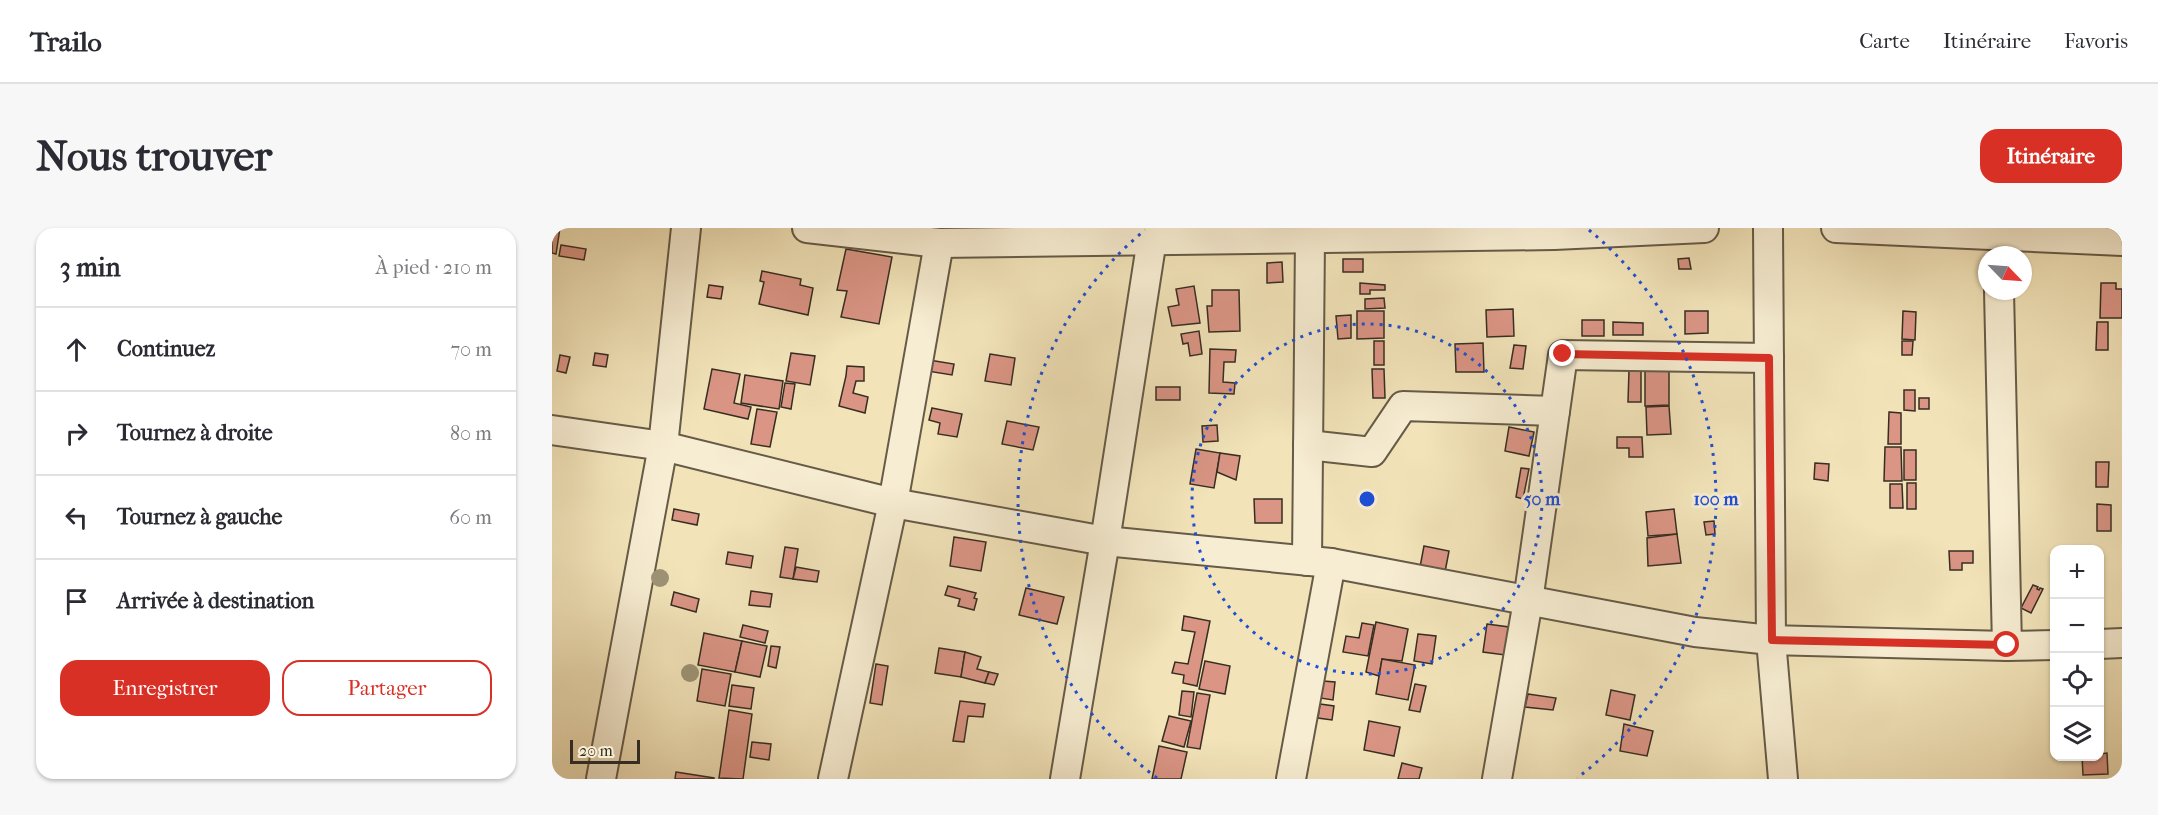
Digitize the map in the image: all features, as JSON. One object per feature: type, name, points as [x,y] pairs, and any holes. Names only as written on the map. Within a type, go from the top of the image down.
[{"type":"street","points":[[602,779],[663,446],[686,228]]},
{"type":"street","points":[[807,228],[939,243],[1078,235],[1152,240],[1704,228]]},
{"type":"street","points":[[1768,228],[1772,640],[1783,779]]},
{"type":"street","points":[[1836,228],[1998,245],[2122,241]]},
{"type":"street","points":[[1290,779],[1318,562],[1308,445],[1310,238]]},
{"type":"street","points":[[1065,779],[1152,240]]},
{"type":"street","points":[[833,779],[892,503],[939,243]]},
{"type":"street","points":[[1999,300],[2007,645]]},
{"type":"street","points":[[1497,779],[1528,601],[1563,354],[1769,358]]},
{"type":"street","points":[[1308,445],[1372,452],[1403,406],[1555,411]]},
{"type":"street","points":[[552,430],[663,446],[892,503],[1105,542],[1318,562],[1695,632],[1772,640],[2050,645]]},
{"type":"street","points":[[2104,644],[2122,644]]},
{"type":"building","points":[[552,228],[560,228],[556,254],[552,253]]},
{"type":"building","points":[[561,245],[586,249],[584,260],[559,256]]},
{"type":"building","points":[[846,249],[892,257],[879,324],[841,317],[847,291],[837,290]]},
{"type":"building","points":[[1689,258],[1691,269],[1679,269],[1678,259]]},
{"type":"building","points":[[1343,259],[1363,259],[1363,272],[1343,272]]},
{"type":"building","points":[[1282,262],[1283,282],[1267,283],[1267,263]]},
{"type":"building","points":[[762,271],[801,279],[800,285],[813,288],[808,315],[759,304],[764,282],[760,281]]},
{"type":"building","points":[[1360,283],[1385,285],[1385,290],[1370,290],[1370,294],[1360,294]]},
{"type":"building","points":[[2101,283],[2116,283],[2116,289],[2122,289],[2122,318],[2100,318]]},
{"type":"building","points":[[709,285],[723,287],[721,299],[707,297]]},
{"type":"building","points":[[1194,286],[1200,323],[1172,326],[1168,307],[1179,305],[1176,289]]},
{"type":"building","points":[[1212,290],[1239,290],[1240,331],[1209,332],[1207,306],[1212,306]]},
{"type":"building","points":[[1384,298],[1385,308],[1365,309],[1365,299]]},
{"type":"building","points":[[1513,309],[1514,336],[1487,337],[1486,310]]},
{"type":"building","points":[[1357,311],[1384,311],[1384,338],[1357,339]]},
{"type":"building","points":[[1685,311],[1708,311],[1708,333],[1685,334]]},
{"type":"building","points":[[1903,311],[1916,312],[1915,340],[1902,339]]},
{"type":"building","points":[[1351,315],[1351,338],[1338,339],[1336,316]]},
{"type":"building","points":[[1582,320],[1604,320],[1604,336],[1582,336]]},
{"type":"building","points":[[1613,322],[1643,323],[1643,335],[1613,335]]},
{"type":"building","points":[[2097,322],[2108,322],[2108,350],[2096,350]]},
{"type":"building","points":[[1199,331],[1202,354],[1190,356],[1188,343],[1183,344],[1181,334]]},
{"type":"building","points":[[1374,341],[1384,341],[1384,365],[1374,365]]},
{"type":"building","points":[[1902,341],[1913,341],[1912,355],[1902,355]]},
{"type":"building","points":[[1483,343],[1484,372],[1456,372],[1455,344]]},
{"type":"building","points":[[1514,345],[1526,346],[1523,369],[1510,368]]},
{"type":"building","points":[[1210,349],[1236,350],[1235,362],[1224,362],[1223,382],[1235,383],[1234,394],[1209,393]]},
{"type":"building","points":[[595,353],[608,355],[606,367],[593,365]]},
{"type":"building","points":[[791,353],[815,356],[810,385],[786,381]]},
{"type":"building","points":[[990,354],[1015,358],[1011,385],[985,381]]},
{"type":"building","points":[[560,355],[570,357],[566,373],[557,371]]},
{"type":"building","points":[[929,360],[954,364],[952,375],[927,371]]},
{"type":"building","points":[[847,366],[864,367],[864,381],[856,381],[853,393],[868,397],[865,413],[839,406]]},
{"type":"building","points":[[712,369],[740,374],[734,403],[751,407],[748,419],[704,409]]},
{"type":"building","points":[[1372,369],[1384,369],[1385,398],[1373,398]]},
{"type":"building","points":[[1629,370],[1641,370],[1641,402],[1628,402]]},
{"type":"building","points":[[1669,370],[1669,405],[1645,406],[1645,371]]},
{"type":"building","points":[[745,375],[783,381],[779,409],[741,403]]},
{"type":"building","points":[[785,383],[795,384],[791,409],[781,407]]},
{"type":"building","points":[[1156,387],[1180,387],[1180,400],[1156,400]]},
{"type":"building","points":[[1904,390],[1915,390],[1915,411],[1904,410]]},
{"type":"building","points":[[1919,398],[1929,398],[1929,409],[1919,409]]},
{"type":"building","points":[[1669,406],[1671,434],[1647,435],[1646,407]]},
{"type":"building","points":[[932,408],[962,414],[957,437],[938,434],[940,423],[929,420]]},
{"type":"building","points":[[757,409],[777,412],[770,447],[751,444]]},
{"type":"building","points":[[1889,412],[1901,413],[1901,444],[1888,444]]},
{"type":"building","points":[[1007,421],[1039,427],[1033,450],[1002,444]]},
{"type":"building","points":[[1217,425],[1218,441],[1203,442],[1202,426]]},
{"type":"building","points":[[1509,427],[1534,432],[1529,456],[1505,451]]},
{"type":"building","points":[[1617,437],[1642,437],[1643,457],[1629,457],[1629,448],[1617,448]]},
{"type":"building","points":[[1885,447],[1901,447],[1902,481],[1884,481]]},
{"type":"building","points":[[1196,449],[1220,453],[1214,488],[1190,484]]},
{"type":"building","points":[[1904,450],[1916,450],[1916,480],[1904,480]]},
{"type":"building","points":[[1220,453],[1240,456],[1236,480],[1217,472]]},
{"type":"building","points":[[2096,462],[2109,462],[2108,487],[2096,487]]},
{"type":"building","points":[[1815,463],[1829,464],[1828,481],[1814,479]]},
{"type":"building","points":[[1521,468],[1529,469],[1523,499],[1516,497]]},
{"type":"building","points":[[1907,483],[1916,483],[1916,509],[1907,509]]},
{"type":"building","points":[[1890,484],[1902,484],[1903,508],[1890,508]]},
{"type":"building","points":[[1254,499],[1282,499],[1282,523],[1255,523]]},
{"type":"building","points":[[2097,504],[2111,505],[2111,531],[2097,531]]},
{"type":"building","points":[[674,509],[699,514],[697,525],[672,520]]},
{"type":"building","points":[[1674,509],[1677,534],[1648,536],[1646,512]]},
{"type":"building","points":[[1714,521],[1715,534],[1706,535],[1704,522]]},
{"type":"building","points":[[1677,534],[1681,563],[1648,566],[1647,538]]},
{"type":"building","points":[[954,537],[986,542],[981,571],[950,566]]},
{"type":"building","points":[[1424,546],[1449,551],[1445,572],[1420,567]]},
{"type":"building","points":[[785,547],[798,549],[793,579],[780,577]]},
{"type":"building","points":[[1949,551],[1973,551],[1973,563],[1962,563],[1962,570],[1950,570]]},
{"type":"building","points":[[728,552],[753,556],[751,568],[726,564]]},
{"type":"building","points":[[796,567],[819,571],[817,582],[793,579]]},
{"type":"building","points":[[2033,585],[2039,590],[2043,589],[2031,613],[2021,608]]},
{"type":"building","points":[[948,586],[976,593],[974,610],[958,606],[960,599],[945,595]]},
{"type":"building","points":[[1026,588],[1064,597],[1057,624],[1019,615]]},
{"type":"building","points":[[751,591],[772,594],[770,607],[749,605]]},
{"type":"building","points":[[674,592],[699,599],[696,612],[671,605]]},
{"type":"building","points":[[1184,616],[1210,621],[1197,686],[1183,683],[1184,675],[1172,673],[1175,662],[1188,664],[1195,632],[1182,630]]},
{"type":"building","points":[[1376,622],[1408,629],[1402,661],[1382,659],[1379,676],[1366,672]]},
{"type":"building","points":[[1362,623],[1374,625],[1368,656],[1343,652],[1346,636],[1359,638]]},
{"type":"building","points":[[1487,624],[1509,627],[1505,655],[1483,652]]},
{"type":"building","points":[[743,625],[768,631],[765,643],[740,637]]},
{"type":"building","points":[[704,633],[742,641],[735,672],[698,665]]},
{"type":"building","points":[[1418,634],[1436,636],[1432,664],[1414,661]]},
{"type":"building","points":[[742,641],[767,646],[760,677],[735,672]]},
{"type":"building","points":[[771,646],[780,647],[776,668],[768,666]]},
{"type":"building","points":[[939,648],[965,652],[961,677],[935,673]]},
{"type":"building","points":[[965,652],[981,657],[977,669],[989,672],[985,683],[961,677]]},
{"type":"building","points":[[1382,659],[1415,665],[1408,700],[1376,694]]},
{"type":"building","points":[[1205,661],[1230,666],[1225,694],[1199,689]]},
{"type":"building","points":[[876,664],[888,666],[882,705],[870,703]]},
{"type":"building","points":[[702,669],[731,674],[725,706],[697,701]]},
{"type":"building","points":[[989,672],[998,674],[994,685],[985,683]]},
{"type":"building","points":[[1323,681],[1335,682],[1333,700],[1320,698]]},
{"type":"building","points":[[1415,684],[1426,686],[1420,712],[1409,710]]},
{"type":"building","points":[[732,685],[754,688],[751,709],[729,706]]},
{"type":"building","points":[[1611,690],[1635,695],[1630,720],[1606,715]]},
{"type":"building","points":[[1182,691],[1194,692],[1191,717],[1179,715]]},
{"type":"building","points":[[1197,693],[1210,695],[1200,749],[1187,747]]},
{"type":"building","points":[[1528,694],[1556,698],[1553,710],[1525,707]]},
{"type":"building","points":[[960,701],[985,704],[983,717],[968,716],[964,742],[953,741]]},
{"type":"building","points":[[1320,704],[1334,706],[1332,720],[1318,718]]},
{"type":"building","points":[[729,710],[752,714],[743,779],[719,778]]},
{"type":"building","points":[[1169,716],[1191,721],[1184,747],[1162,741]]},
{"type":"building","points":[[1369,721],[1400,727],[1394,756],[1364,750]]},
{"type":"building","points":[[1624,724],[1653,731],[1647,756],[1620,751]]},
{"type":"building","points":[[752,742],[771,744],[769,760],[750,757]]},
{"type":"building","points":[[1159,746],[1187,752],[1181,779],[1152,779]]},
{"type":"building","points":[[2104,753],[2107,753],[2108,774],[2083,775],[2082,761],[2104,761]]},
{"type":"building","points":[[1402,763],[1422,768],[1419,779],[1398,779]]},
{"type":"building","points":[[676,772],[714,778],[714,779],[675,779]]},
{"type":"route","points":[[1563,354],[1769,358],[1772,640],[2007,645]]}]
